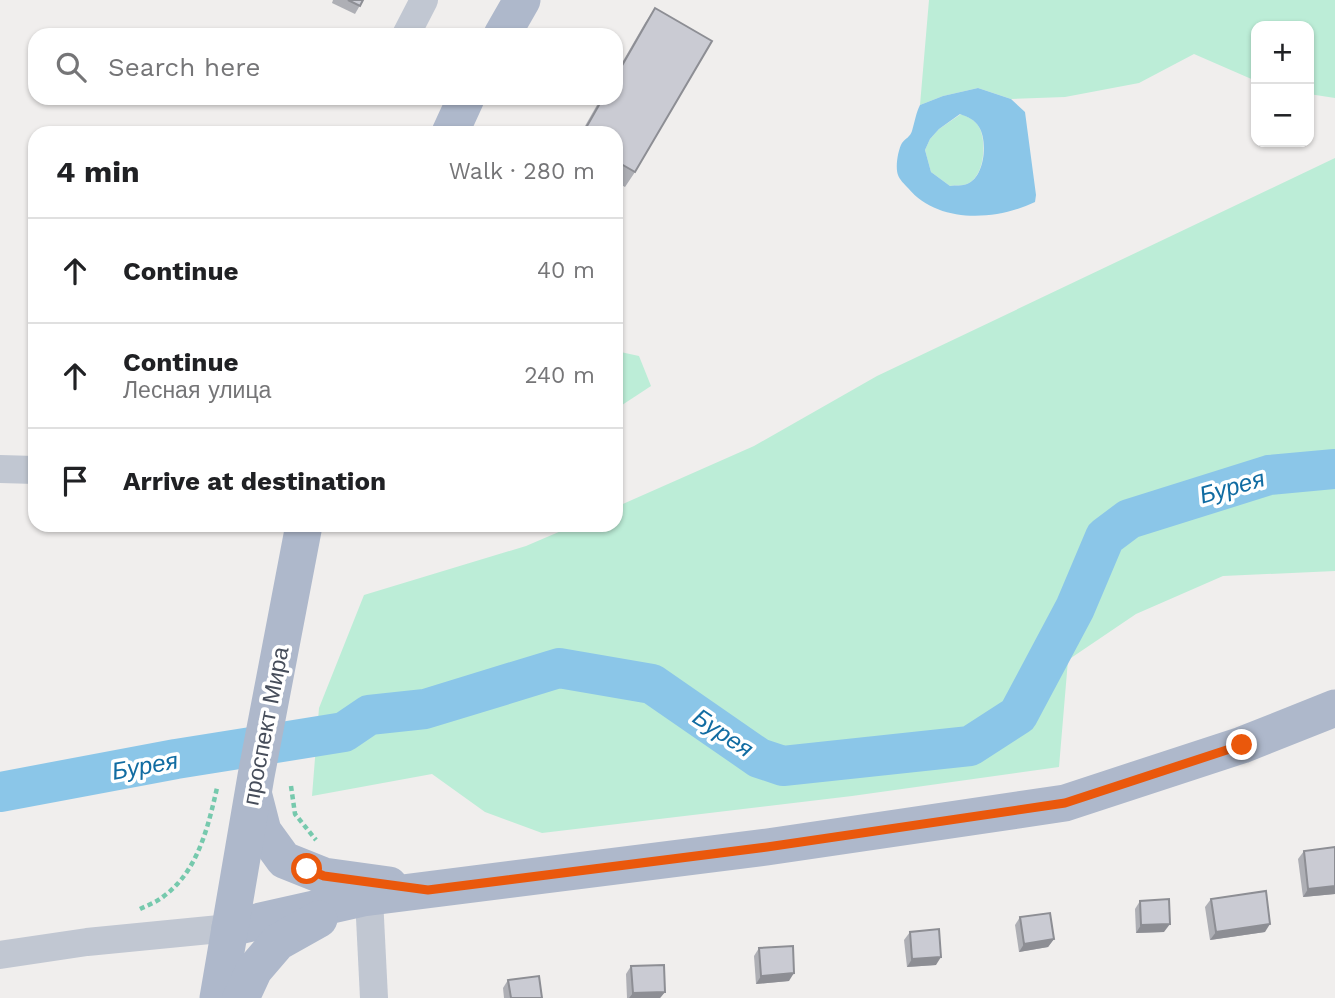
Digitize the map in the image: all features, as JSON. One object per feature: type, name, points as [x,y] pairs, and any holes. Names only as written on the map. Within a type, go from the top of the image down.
[{"type":"main road","points":[[506,28],[522,0]]},
{"type":"main road","name":"проспект Мира","points":[[218,998],[254,783],[303,532]]},
{"type":"main road","points":[[230,928],[360,899],[767,847],[1065,803],[1242,745],[1335,708]]},
{"type":"main road","points":[[254,783],[263,831],[284,860],[324,876],[428,890]]},
{"type":"main road","points":[[241,998],[254,970],[278,942],[360,899]]},
{"type":"street","points":[[410,28],[424,0]]},
{"type":"street","points":[[0,469],[28,470]]},
{"type":"street","points":[[360,899],[374,998]]},
{"type":"street","points":[[0,956],[87,942],[230,928]]},
{"type":"path","points":[[291,786],[295,814],[313,839],[323,844]]},
{"type":"path","points":[[140,909],[164,897],[182,878],[199,850],[217,788]]},
{"type":"green space","points":[[929,0],[1335,0],[1335,98],[1314,95],[1314,21],[1251,21],[1251,79],[1194,54],[1139,83],[1065,97],[1011,99],[978,88],[943,96],[920,105]]},
{"type":"green space","points":[[961,114],[973,121],[982,133],[983,158],[973,180],[965,185],[950,186],[931,172],[925,150],[939,129]]},
{"type":"green space","points":[[1335,158],[1335,571],[1223,576],[1136,614],[1068,660],[1059,767],[852,796],[542,833],[485,812],[432,774],[312,796],[319,708],[364,595],[526,546],[559,532],[623,532],[623,504],[754,446],[877,376]]},
{"type":"green space","points":[[623,353],[639,356],[651,386],[623,404]]},
{"type":"water","points":[[978,88],[1011,99],[1025,112],[1035,202],[1003,213],[968,216],[935,208],[920,200],[902,182],[897,172],[898,154],[902,143],[911,133],[920,105],[943,96]],"holes":[[[960,114],[979,127],[982,133],[983,158],[973,180],[965,185],[950,186],[931,172],[925,150],[939,129]]]},
{"type":"building","points":[[348,0],[363,0],[360,6]]},
{"type":"building","points":[[655,8],[712,41],[635,172],[623,165],[623,126],[587,126],[599,105],[623,105],[623,64]]},
{"type":"building","points":[[1335,847],[1335,886],[1308,889],[1304,851]]},
{"type":"building","points":[[1266,891],[1270,924],[1216,932],[1211,899]]},
{"type":"building","points":[[1169,899],[1170,924],[1141,925],[1140,901]]},
{"type":"building","points":[[1050,913],[1054,939],[1024,944],[1020,917]]},
{"type":"building","points":[[939,929],[941,957],[912,959],[910,932]]},
{"type":"building","points":[[793,946],[794,973],[761,976],[759,948]]},
{"type":"building","points":[[664,965],[665,992],[633,993],[631,966]]},
{"type":"building","points":[[539,976],[542,998],[511,998],[508,980]]},
{"type":"waterway","name":"Бурея","points":[[0,792],[176,759],[344,732],[369,715],[425,709],[559,668],[652,684],[759,758],[783,766],[970,746],[1018,715],[1075,608],[1105,537],[1129,519],[1269,475],[1335,469]]},
{"type":"route","points":[[307,869],[324,876],[428,890],[767,847],[1065,803],[1242,745]]}]
